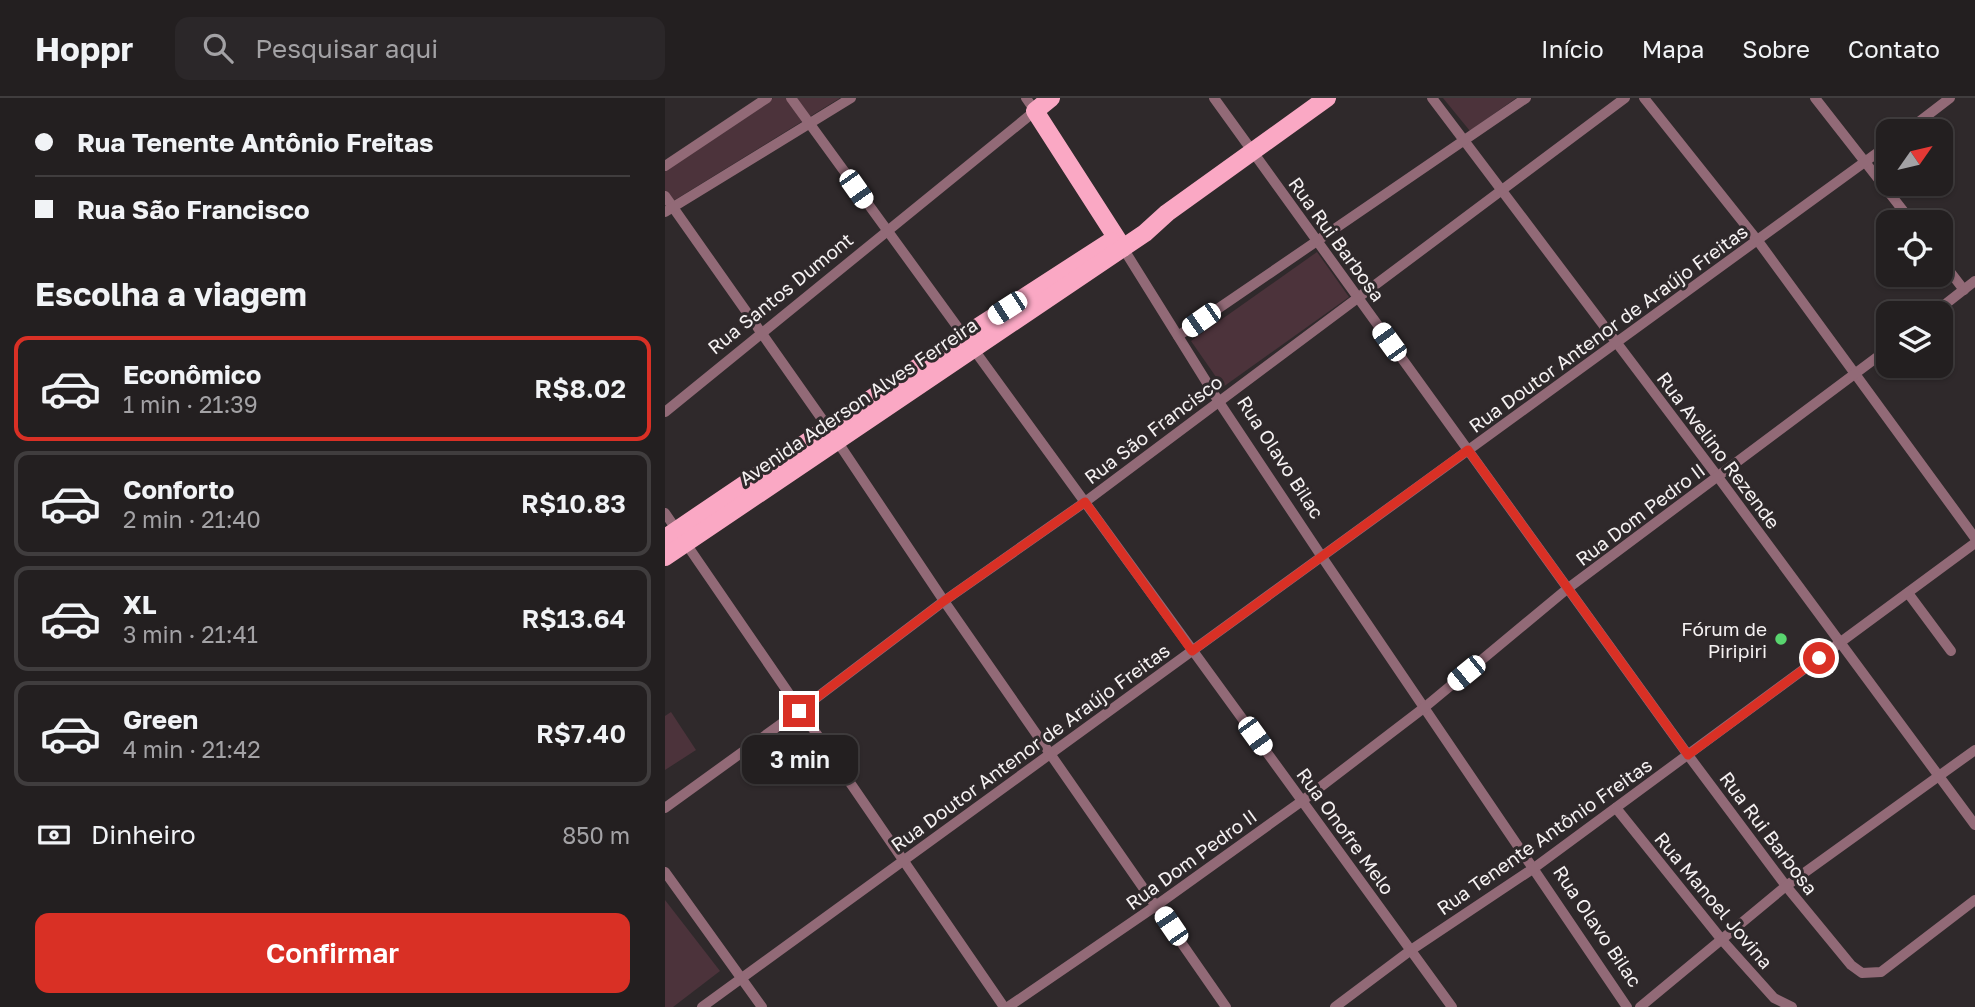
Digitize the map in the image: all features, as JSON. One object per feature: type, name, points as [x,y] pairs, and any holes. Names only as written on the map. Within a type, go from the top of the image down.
[{"type":"main road","name":"Rua Santos Dumont","points":[[1030,104],[1051,98]]},
{"type":"main road","name":"Avenida Aderson Alves Ferreira","points":[[665,557],[675,537],[833,436],[968,342],[1167,213],[1327,98]]},
{"type":"main road","name":"Rua Olavo Bilac","points":[[1030,104],[1119,243]]},
{"type":"street","points":[[665,166],[767,98]]},
{"type":"street","name":"Rua Onofre Melo","points":[[791,98],[1452,1007]]},
{"type":"street","points":[[669,210],[851,98]]},
{"type":"street","name":"Rua Rui Barbosa","points":[[1214,98],[1688,755],[1786,886],[1851,965],[1862,973],[1881,972],[1975,900]]},
{"type":"street","name":"Rua Avelino Rezende","points":[[1432,98],[1503,189],[1975,825]]},
{"type":"street","points":[[1178,335],[1526,98]]},
{"type":"street","name":"Rua São Francisco","points":[[665,808],[944,601],[1085,502],[1625,98]]},
{"type":"street","points":[[1644,98],[1758,242],[1975,538]]},
{"type":"street","points":[[1815,98],[1903,210]]},
{"type":"street","points":[[1923,119],[1950,98]]},
{"type":"street","name":"Rua Santos Dumont","points":[[665,412],[887,232],[1030,104]]},
{"type":"street","name":"Rua Doutor Antenor de Araújo Freitas","points":[[702,1007],[1876,154]]},
{"type":"street","points":[[665,197],[669,210],[763,334],[944,601],[1227,1007]]},
{"type":"street","name":"Rua Olavo Bilac","points":[[1119,243],[1219,402],[1322,557],[1627,1007]]},
{"type":"street","points":[[1953,276],[1963,290]]},
{"type":"street","points":[[1949,301],[1975,281]]},
{"type":"street","name":"Rua Dom Pedro II","points":[[1006,1007],[1157,905],[1302,801],[1425,707],[1567,590],[1876,358]]},
{"type":"street","points":[[665,513],[675,537],[1006,1007]]},
{"type":"street","name":"Rua Tenente Antônio Freitas","points":[[1335,1007],[1411,950],[1534,868],[1975,543]]},
{"type":"street","points":[[1908,593],[1951,651]]},
{"type":"street","points":[[1640,1007],[1786,886],[1975,750]]},
{"type":"street","name":"Rua Manoel Jovina","points":[[1616,808],[1722,940],[1774,998],[1791,1007]]},
{"type":"street","points":[[665,872],[762,1007]]},
{"type":"shaded area","points":[[773,98],[840,98],[665,206],[665,170]]},
{"type":"shaded area","points":[[1443,98],[1516,98],[1470,131]]},
{"type":"shaded area","points":[[1317,252],[1349,297],[1223,387],[1191,341]]},
{"type":"shaded area","points":[[671,712],[696,750],[665,770],[665,716]]},
{"type":"shaded area","points":[[665,900],[720,971],[673,1007],[665,1007]]},
{"type":"place","name":"Fórum de Piripiri","points":[[1781,639]]},
{"type":"route","points":[[799,711],[944,601],[1085,502],[1192,651],[1468,450],[1688,755],[1819,658]]}]
